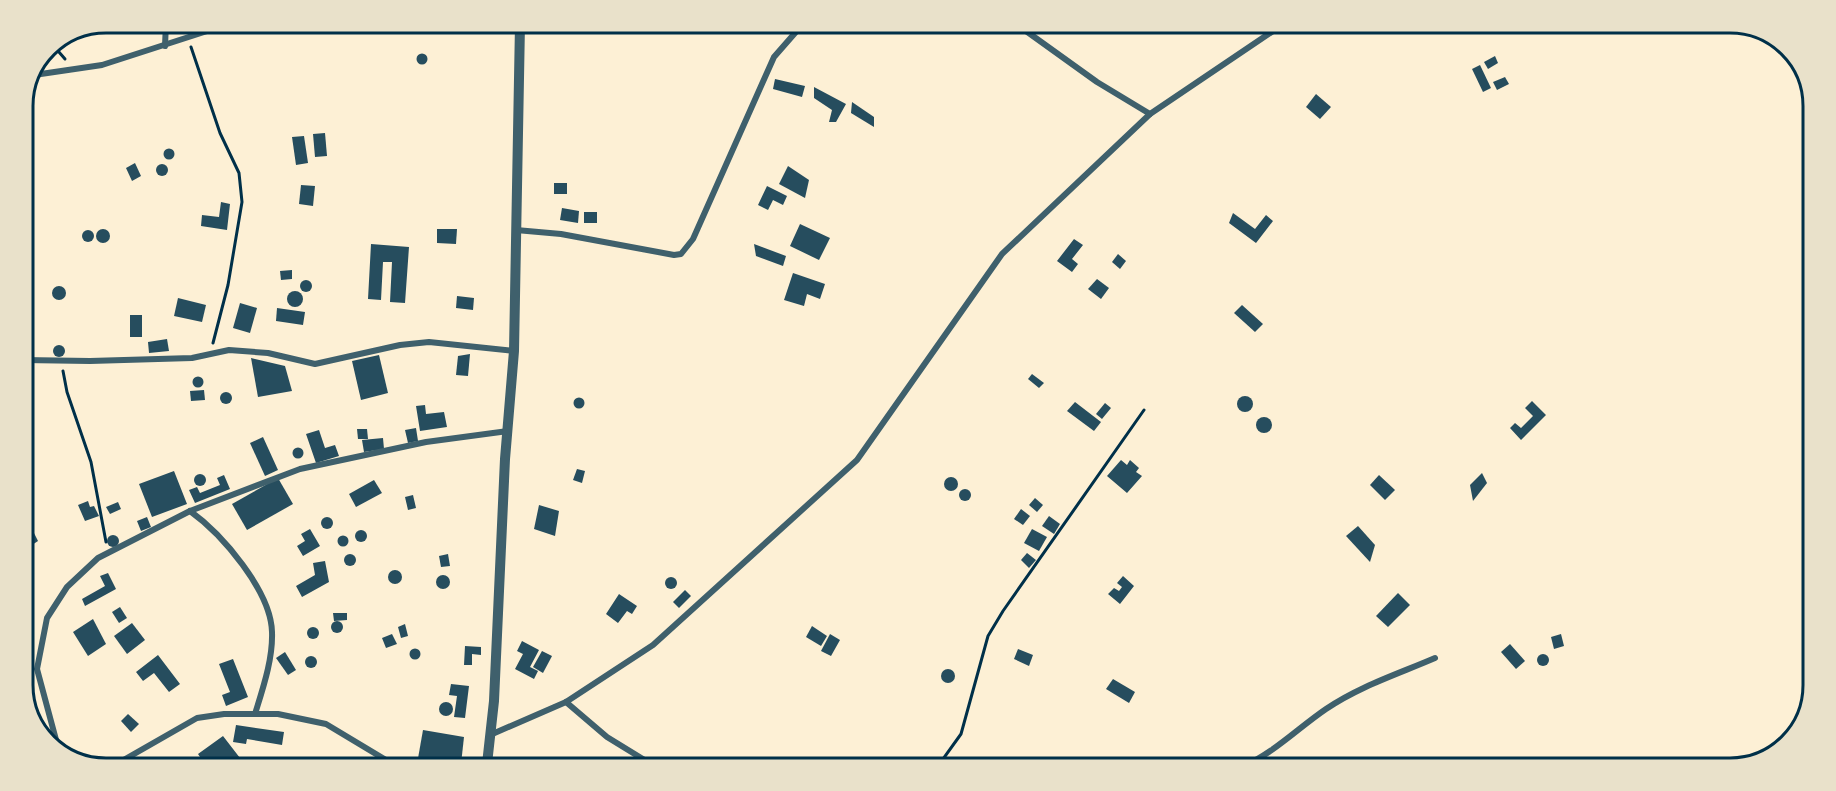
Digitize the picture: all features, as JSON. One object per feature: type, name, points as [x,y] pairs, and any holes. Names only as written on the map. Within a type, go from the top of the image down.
[{"type":"street","points":[[165,46],[166,33]]},
{"type":"street","points":[[40,74],[102,65],[204,33]]},
{"type":"street","points":[[488,758],[514,351],[520,33]]},
{"type":"street","points":[[516,230],[561,234],[674,255],[681,254],[693,239],[774,57],[795,33]]},
{"type":"street","points":[[1029,33],[1097,82],[1150,114]]},
{"type":"street","points":[[490,735],[566,702],[653,645],[857,460],[1002,254],[1150,114],[1270,33]]},
{"type":"street","points":[[33,360],[192,358],[230,350],[268,353],[315,364],[400,345],[429,342],[514,351]]},
{"type":"street","points":[[56,738],[37,669],[47,618],[67,587],[107,552],[190,511],[300,469],[426,442],[508,431]]},
{"type":"street","points":[[190,511],[217,533],[238,557],[262,596],[273,629],[271,654],[255,714]]},
{"type":"street","points":[[1262,758],[1325,709],[1362,686],[1435,658]]},
{"type":"street","points":[[566,702],[607,737],[641,758]]},
{"type":"street","points":[[127,758],[197,718],[255,714],[278,714],[326,724],[381,758]]},
{"type":"path","points":[[188,39],[220,132],[239,173],[242,202],[228,285],[210,354]]},
{"type":"path","points":[[58,51],[75,69]]},
{"type":"path","points":[[62,360],[67,392],[91,462],[107,552]]},
{"type":"path","points":[[944,758],[961,734],[988,636],[1144,410]]},
{"type":"building","points":[[422,53],[428,59],[422,65],[416,59]]},
{"type":"building","points":[[1495,56],[1498,63],[1488,69],[1484,62]]},
{"type":"building","points":[[1480,65],[1491,88],[1483,92],[1472,69]]},
{"type":"building","points":[[1505,77],[1509,84],[1497,90],[1493,82]]},
{"type":"building","points":[[775,79],[805,86],[802,97],[773,89]]},
{"type":"building","points":[[814,87],[846,104],[836,122],[829,122],[832,110],[814,98]]},
{"type":"building","points":[[1316,94],[1331,107],[1320,119],[1306,107]]},
{"type":"building","points":[[852,102],[874,117],[874,127],[851,113]]},
{"type":"building","points":[[325,133],[327,156],[315,157],[313,134]]},
{"type":"building","points":[[304,136],[308,163],[296,165],[292,137]]},
{"type":"building","points":[[169,149],[173,150],[173,158],[169,159],[165,158],[164,154],[165,150]]},
{"type":"building","points":[[135,163],[141,176],[132,181],[126,168]]},
{"type":"building","points":[[164,164],[168,170],[164,176],[160,176],[156,168]]},
{"type":"building","points":[[788,166],[809,180],[805,198],[779,184]]},
{"type":"building","points":[[554,183],[567,183],[567,194],[554,194]]},
{"type":"building","points":[[301,185],[315,186],[313,206],[299,204]]},
{"type":"building","points":[[767,186],[787,196],[783,205],[773,200],[768,210],[758,205]]},
{"type":"building","points":[[221,202],[230,204],[227,230],[201,226],[202,215],[219,217]]},
{"type":"building","points":[[562,208],[579,211],[578,223],[560,220]]},
{"type":"building","points":[[584,212],[597,212],[597,223],[584,223]]},
{"type":"building","points":[[1233,213],[1255,229],[1266,215],[1273,221],[1256,243],[1229,223]]},
{"type":"building","points":[[800,224],[830,238],[819,260],[790,246]]},
{"type":"building","points":[[103,229],[108,231],[110,236],[108,241],[103,243],[98,241],[96,236],[98,231]]},
{"type":"building","points":[[437,229],[457,229],[456,244],[437,243]]},
{"type":"building","points":[[90,230],[94,236],[90,242],[86,242],[82,234]]},
{"type":"building","points":[[1074,239],[1083,245],[1072,259],[1078,264],[1072,272],[1057,261]]},
{"type":"building","points":[[371,244],[409,247],[405,303],[390,302],[392,262],[383,262],[381,300],[368,299]]},
{"type":"building","points":[[754,244],[786,256],[783,266],[756,256]]},
{"type":"building","points":[[1118,254],[1126,261],[1120,269],[1112,262]]},
{"type":"building","points":[[292,270],[292,279],[281,280],[280,271]]},
{"type":"building","points":[[793,273],[825,284],[820,299],[807,294],[804,306],[784,300]]},
{"type":"building","points":[[1097,279],[1109,288],[1101,299],[1088,289]]},
{"type":"building","points":[[308,280],[312,286],[308,292],[304,292],[300,284]]},
{"type":"building","points":[[59,286],[64,288],[66,293],[64,298],[59,300],[54,298],[52,293],[54,288]]},
{"type":"building","points":[[295,291],[301,293],[303,299],[301,305],[295,307],[289,305],[287,299],[289,293]]},
{"type":"building","points":[[457,296],[474,298],[473,310],[456,308]]},
{"type":"building","points":[[178,298],[206,305],[202,322],[174,316]]},
{"type":"building","points":[[240,303],[257,308],[250,333],[233,328]]},
{"type":"building","points":[[1242,305],[1263,324],[1255,332],[1234,313]]},
{"type":"building","points":[[277,308],[305,312],[303,325],[276,321]]},
{"type":"building","points":[[130,315],[142,315],[142,337],[130,337]]},
{"type":"building","points":[[167,339],[169,351],[149,353],[148,342]]},
{"type":"building","points":[[61,345],[64,346],[64,356],[57,357],[54,356],[53,349],[54,346]]},
{"type":"building","points":[[470,354],[468,376],[456,375],[458,356]]},
{"type":"building","points":[[379,355],[388,393],[361,400],[352,361]]},
{"type":"building","points":[[251,358],[285,366],[292,391],[258,397]]},
{"type":"building","points":[[1032,374],[1044,383],[1039,388],[1028,379]]},
{"type":"building","points":[[198,377],[202,378],[202,386],[198,387],[194,386],[193,382],[194,378]]},
{"type":"building","points":[[204,390],[205,400],[191,401],[190,391]]},
{"type":"building","points":[[228,392],[232,398],[228,404],[224,404],[220,396]]},
{"type":"building","points":[[1245,396],[1251,398],[1253,404],[1251,410],[1245,412],[1239,410],[1237,404],[1239,398]]},
{"type":"building","points":[[579,397],[585,403],[579,409],[573,403]]},
{"type":"building","points":[[1532,401],[1546,415],[1521,440],[1510,428],[1515,423],[1521,428],[1533,416],[1525,408]]},
{"type":"building","points":[[1075,402],[1101,422],[1094,431],[1067,411]]},
{"type":"building","points":[[1105,403],[1111,408],[1102,419],[1096,414]]},
{"type":"building","points":[[425,405],[426,414],[444,412],[447,427],[420,431],[416,406]]},
{"type":"building","points":[[1264,417],[1272,425],[1264,433],[1256,425]]},
{"type":"building","points":[[416,428],[418,441],[408,443],[405,430]]},
{"type":"building","points":[[357,429],[367,429],[368,439],[358,439]]},
{"type":"building","points":[[319,430],[325,448],[335,445],[339,456],[316,463],[306,434]]},
{"type":"building","points":[[263,437],[278,470],[265,476],[250,443]]},
{"type":"building","points":[[383,438],[384,449],[364,452],[362,440]]},
{"type":"building","points":[[298,447],[304,453],[298,459],[292,453]]},
{"type":"building","points":[[1121,460],[1127,465],[1130,460],[1139,468],[1136,472],[1142,476],[1127,493],[1107,476]]},
{"type":"building","points":[[577,469],[585,471],[582,483],[573,480]]},
{"type":"building","points":[[174,471],[187,504],[152,517],[139,484]]},
{"type":"building","points":[[1482,473],[1487,483],[1473,501],[1470,485]]},
{"type":"building","points":[[202,474],[205,475],[205,485],[198,486],[195,485],[194,478],[195,475]]},
{"type":"building","points":[[224,475],[230,489],[195,503],[189,490],[197,487],[200,493],[220,485],[217,478]]},
{"type":"building","points":[[1379,475],[1395,490],[1385,500],[1370,485]]},
{"type":"building","points":[[951,477],[956,479],[958,484],[956,489],[951,491],[946,489],[944,484],[946,479]]},
{"type":"building","points":[[278,478],[293,504],[247,530],[232,504]]},
{"type":"building","points":[[374,480],[382,493],[356,507],[349,494]]},
{"type":"building","points":[[965,489],[971,495],[965,501],[959,495]]},
{"type":"building","points":[[413,495],[416,508],[408,510],[405,497]]},
{"type":"building","points":[[1035,498],[1043,505],[1037,512],[1029,505]]},
{"type":"building","points":[[88,501],[90,507],[94,506],[99,516],[85,521],[78,505]]},
{"type":"building","points":[[118,502],[121,509],[110,514],[106,507]]},
{"type":"building","points":[[539,505],[559,511],[555,536],[534,529]]},
{"type":"building","points":[[1021,509],[1030,516],[1023,525],[1014,519]]},
{"type":"building","points":[[1049,516],[1060,524],[1054,534],[1042,526]]},
{"type":"building","points":[[147,517],[151,527],[141,531],[137,521]]},
{"type":"building","points":[[329,517],[332,518],[332,528],[325,529],[322,528],[321,521],[322,518]]},
{"type":"building","points":[[1358,526],[1375,545],[1370,562],[1346,536]]},
{"type":"building","points":[[310,529],[320,546],[303,556],[297,546],[305,541],[301,534]]},
{"type":"building","points":[[1032,529],[1047,537],[1039,551],[1024,543]]},
{"type":"building","points":[[361,530],[367,536],[361,542],[355,536]]},
{"type":"building","points":[[33,531],[38,541],[33,544]]},
{"type":"building","points":[[113,535],[119,541],[113,547],[107,541]]},
{"type":"building","points":[[343,536],[347,537],[347,545],[343,546],[339,545],[338,541],[339,537]]},
{"type":"building","points":[[1027,553],[1036,560],[1029,568],[1021,560]]},
{"type":"building","points":[[350,554],[356,560],[350,566],[344,560]]},
{"type":"building","points":[[448,554],[450,566],[441,567],[439,556]]},
{"type":"building","points":[[325,561],[329,582],[302,597],[296,586],[315,575],[313,563]]},
{"type":"building","points":[[395,570],[400,572],[402,577],[400,582],[395,584],[390,582],[388,577],[390,572]]},
{"type":"building","points":[[108,573],[116,589],[85,606],[82,599],[105,586],[100,576]]},
{"type":"building","points":[[443,575],[448,577],[450,582],[448,587],[443,589],[438,587],[436,582],[438,577]]},
{"type":"building","points":[[1123,576],[1134,586],[1120,604],[1108,594],[1114,588],[1119,591],[1122,587],[1117,583]]},
{"type":"building","points":[[671,577],[677,583],[671,589],[665,583]]},
{"type":"building","points":[[685,590],[691,596],[679,608],[673,602]]},
{"type":"building","points":[[1398,593],[1410,605],[1388,627],[1376,616]]},
{"type":"building","points":[[619,594],[637,606],[632,614],[627,611],[618,623],[606,614]]},
{"type":"building","points":[[120,607],[127,618],[119,623],[112,612]]},
{"type":"building","points":[[333,613],[347,613],[347,620],[334,621]]},
{"type":"building","points":[[93,619],[106,644],[88,656],[73,632]]},
{"type":"building","points":[[337,621],[343,627],[337,633],[331,627]]},
{"type":"building","points":[[132,623],[145,640],[127,654],[114,636]]},
{"type":"building","points":[[405,624],[408,636],[401,638],[398,627]]},
{"type":"building","points":[[812,626],[827,636],[821,646],[806,637]]},
{"type":"building","points":[[315,627],[319,633],[315,639],[311,639],[307,631]]},
{"type":"building","points":[[392,634],[397,644],[386,648],[382,638]]},
{"type":"building","points":[[830,634],[840,640],[831,656],[821,651]]},
{"type":"building","points":[[1561,634],[1564,646],[1554,649],[1551,637]]},
{"type":"building","points":[[522,641],[539,650],[530,667],[538,671],[534,679],[515,669],[523,654],[517,651]]},
{"type":"building","points":[[1510,644],[1525,661],[1516,669],[1501,652]]},
{"type":"building","points":[[465,646],[481,647],[481,655],[472,654],[472,665],[464,665]]},
{"type":"building","points":[[415,648],[421,654],[415,660],[409,654]]},
{"type":"building","points":[[1018,649],[1033,655],[1029,666],[1014,659]]},
{"type":"building","points":[[542,651],[552,656],[543,673],[533,667]]},
{"type":"building","points":[[285,652],[296,670],[288,675],[276,658]]},
{"type":"building","points":[[1543,654],[1549,660],[1543,666],[1537,660]]},
{"type":"building","points":[[158,655],[180,684],[169,692],[154,673],[143,681],[136,672]]},
{"type":"building","points":[[313,656],[317,662],[313,668],[309,668],[305,660]]},
{"type":"building","points":[[233,659],[248,697],[226,706],[222,695],[230,692],[219,664]]},
{"type":"building","points":[[948,669],[953,671],[955,676],[953,681],[948,683],[943,681],[941,676],[943,671]]},
{"type":"building","points":[[1113,679],[1135,692],[1129,703],[1106,689]]},
{"type":"building","points":[[451,684],[469,686],[465,718],[454,717],[457,696],[449,695]]},
{"type":"building","points":[[446,702],[451,704],[453,709],[451,714],[446,716],[441,714],[439,709],[441,704]]},
{"type":"building","points":[[128,714],[139,724],[131,732],[121,721]]},
{"type":"building","points":[[236,725],[284,732],[282,745],[247,739],[246,744],[233,742]]},
{"type":"building","points":[[423,730],[464,737],[462,758],[418,758]]},
{"type":"building","points":[[223,736],[240,758],[201,758],[198,754]]}]
